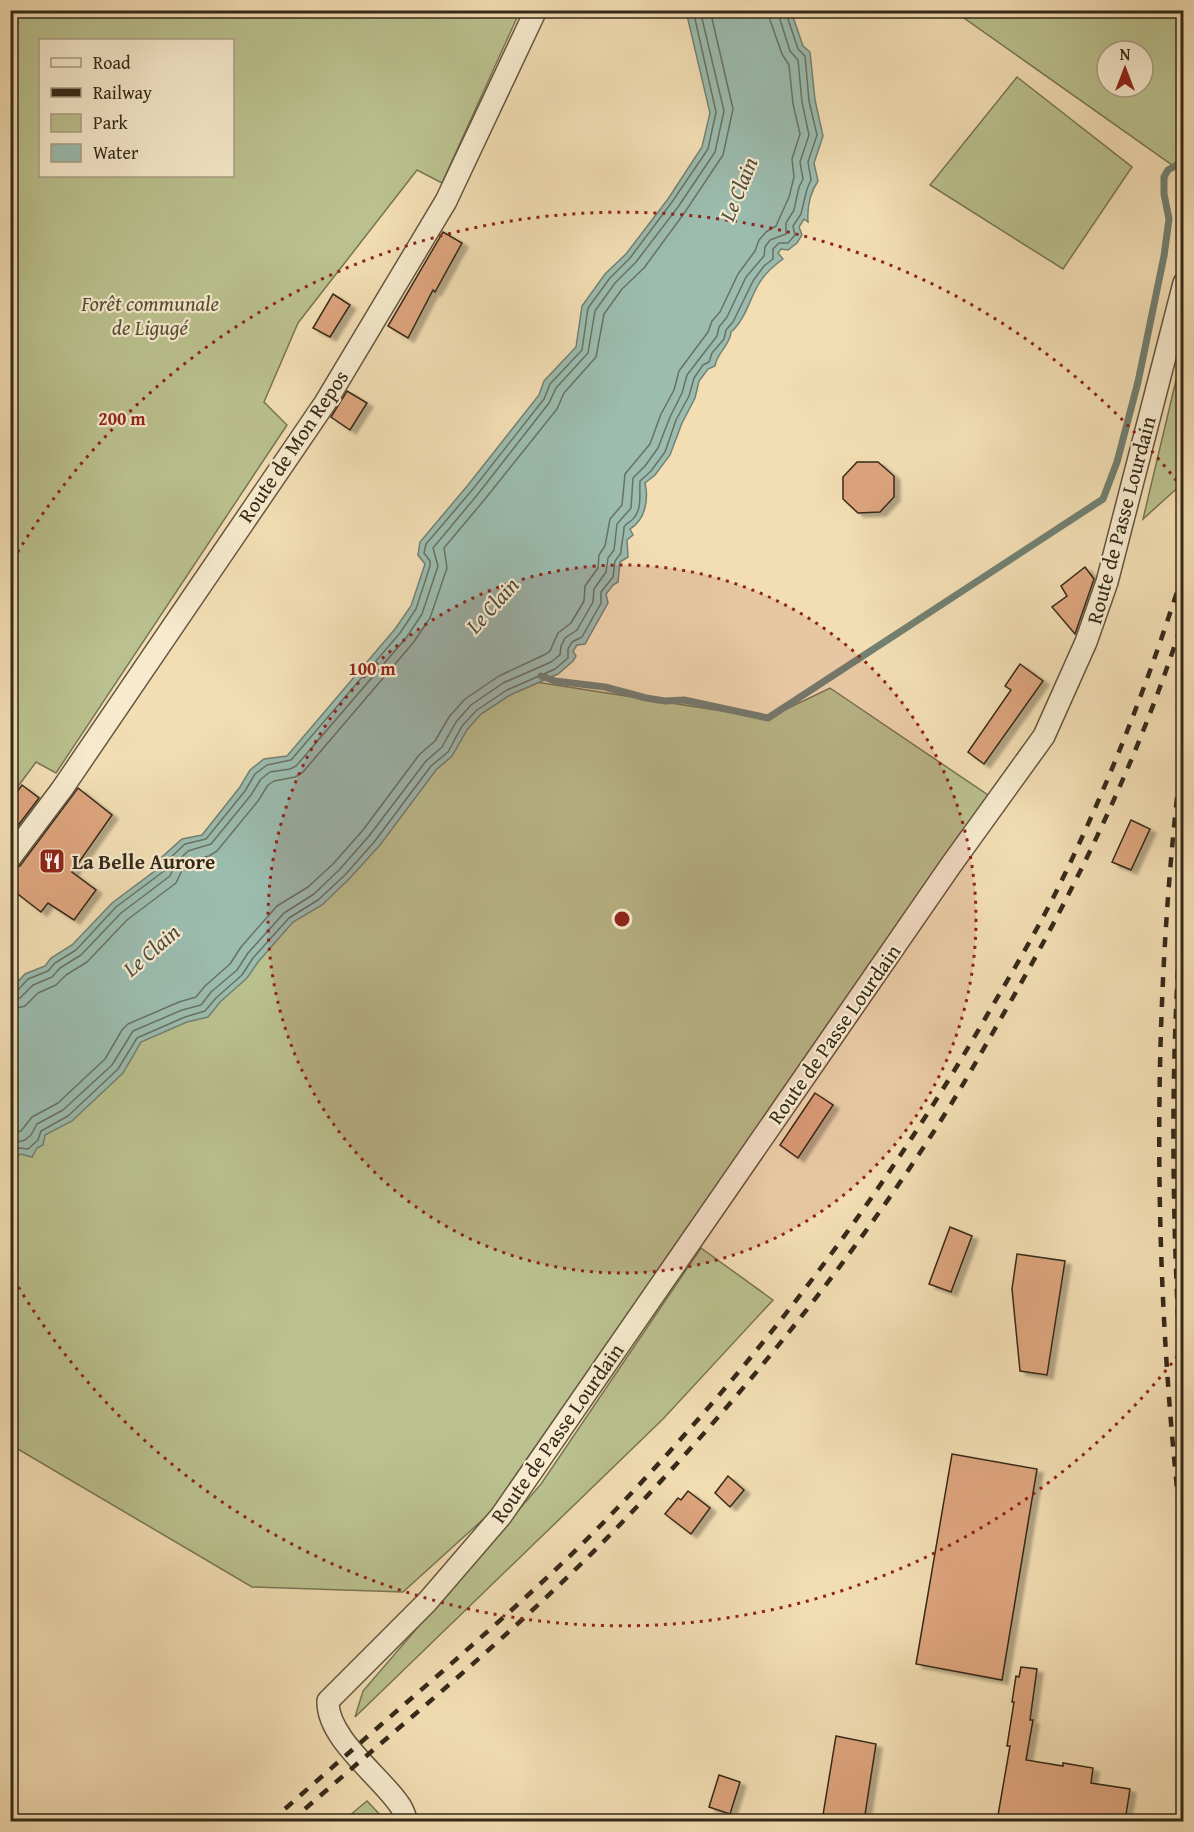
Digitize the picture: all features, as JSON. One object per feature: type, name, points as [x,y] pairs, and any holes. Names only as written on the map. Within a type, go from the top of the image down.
[{"type":"street","name":"Route de Mon Repos","points":[[10,858],[62,789],[325,403],[446,201],[536,10]]},
{"type":"street","name":"Route de Passe Lourdain","points":[[407,1821],[400,1805],[345,1742],[330,1720],[328,1701],[427,1602],[501,1516],[938,884],[1044,736],[1086,642],[1107,582],[1184,283]]},
{"type":"green space","name":"Forêt communale de Ligugé","points":[[11,10],[520,11],[442,183],[417,170],[298,323],[264,402],[287,425],[56,773],[36,762],[11,796]]},
{"type":"green space","points":[[954,11],[1183,11],[1183,161],[1175,167]]},
{"type":"green space","points":[[1017,77],[1132,167],[1063,269],[930,185]]},
{"type":"green space","points":[[1183,351],[1183,483],[1143,519]]},
{"type":"green space","points":[[466,668],[536,682],[768,718],[830,688],[988,795],[489,1514],[403,1592],[252,1587],[11,1445],[11,1115]]},
{"type":"green space","points":[[701,1248],[773,1300],[663,1419],[355,1717],[363,1691],[541,1484]]},
{"type":"green space","points":[[367,1801],[386,1821],[343,1821]]},
{"type":"water","name":"Le Clain","points":[[686,11],[791,11],[803,46],[810,52],[815,100],[823,136],[814,163],[818,181],[810,201],[808,222],[804,219],[799,227],[802,235],[797,243],[788,250],[781,249],[778,253],[783,259],[762,279],[743,317],[731,332],[715,366],[708,369],[699,381],[695,398],[682,423],[670,455],[655,475],[645,483],[645,509],[630,529],[633,535],[627,540],[628,557],[620,562],[618,582],[606,594],[608,603],[585,644],[577,645],[573,651],[576,656],[573,661],[558,674],[510,695],[481,714],[467,730],[452,756],[436,770],[380,845],[322,905],[293,922],[247,978],[220,1002],[208,1017],[187,1022],[141,1042],[123,1073],[72,1121],[45,1135],[43,1145],[37,1148],[32,1157],[21,1154],[11,1159],[11,989],[25,974],[45,966],[51,958],[72,945],[112,903],[160,867],[162,857],[182,839],[202,835],[240,787],[250,770],[264,759],[287,756],[395,629],[411,606],[425,564],[418,555],[420,542],[539,395],[544,381],[576,347],[582,306],[605,274],[626,254],[668,199],[702,147],[710,113]]},
{"type":"building","points":[[443,232],[462,243],[435,292],[433,290],[408,338],[388,326]]},
{"type":"building","points":[[333,294],[350,305],[330,337],[313,328]]},
{"type":"building","points":[[347,391],[367,403],[350,430],[331,417]]},
{"type":"building","points":[[857,462],[878,462],[894,476],[894,497],[880,512],[858,513],[843,499],[843,477]]},
{"type":"building","points":[[1085,567],[1094,579],[1075,634],[1052,607],[1067,596],[1061,586]]},
{"type":"building","points":[[1020,664],[1043,681],[984,764],[968,752],[1011,690],[1005,686]]},
{"type":"building","points":[[22,785],[39,798],[10,836],[10,801]]},
{"type":"building","name":"La Belle Aurore","points":[[78,788],[112,815],[72,872],[96,890],[74,920],[48,903],[41,912],[10,888],[10,870],[20,866]]},
{"type":"building","points":[[1131,820],[1150,829],[1131,870],[1112,862]]},
{"type":"building","points":[[815,1093],[833,1105],[798,1158],[780,1145]]},
{"type":"building","points":[[950,1227],[972,1236],[951,1292],[929,1284]]},
{"type":"building","points":[[1017,1254],[1065,1261],[1047,1375],[1020,1371],[1012,1289]]},
{"type":"building","points":[[952,1454],[1037,1469],[1002,1680],[916,1664]]},
{"type":"building","points":[[728,1476],[744,1490],[730,1507],[715,1493]]},
{"type":"building","points":[[688,1491],[710,1508],[691,1534],[665,1514],[678,1498],[681,1500]]},
{"type":"building","points":[[1021,1667],[1037,1669],[1030,1720],[1033,1720],[1026,1760],[1093,1768],[1091,1783],[1130,1789],[1125,1821],[997,1821],[1010,1746],[1007,1746],[1016,1676],[1019,1677]]},
{"type":"building","points":[[836,1736],[876,1744],[864,1821],[822,1821]]},
{"type":"building","points":[[719,1775],[740,1782],[730,1814],[709,1807]]},
{"type":"waterway","points":[[541,676],[555,681],[605,687],[646,698],[665,701],[684,700],[768,718],[1103,499],[1117,462],[1138,382],[1164,256],[1169,219],[1164,194],[1164,177],[1168,170],[1184,161]]},
{"type":"railway","points":[[270,1822],[503,1618],[600,1526],[709,1407],[809,1284],[856,1220],[944,1087],[1051,903],[1095,809],[1128,730],[1184,570]]},
{"type":"railway","points":[[290,1822],[492,1647],[609,1536],[742,1390],[864,1234],[956,1096],[1034,959],[1084,864],[1148,718],[1184,617]]},
{"type":"railway","points":[[1184,738],[1165,940],[1159,1144],[1166,1349],[1173,1451],[1184,1551]]},
{"type":"railway","points":[[1184,889],[1174,1087],[1175,1220],[1184,1418]]},
{"type":"place","name":"La Belle Aurore","points":[[52,861]]}]
